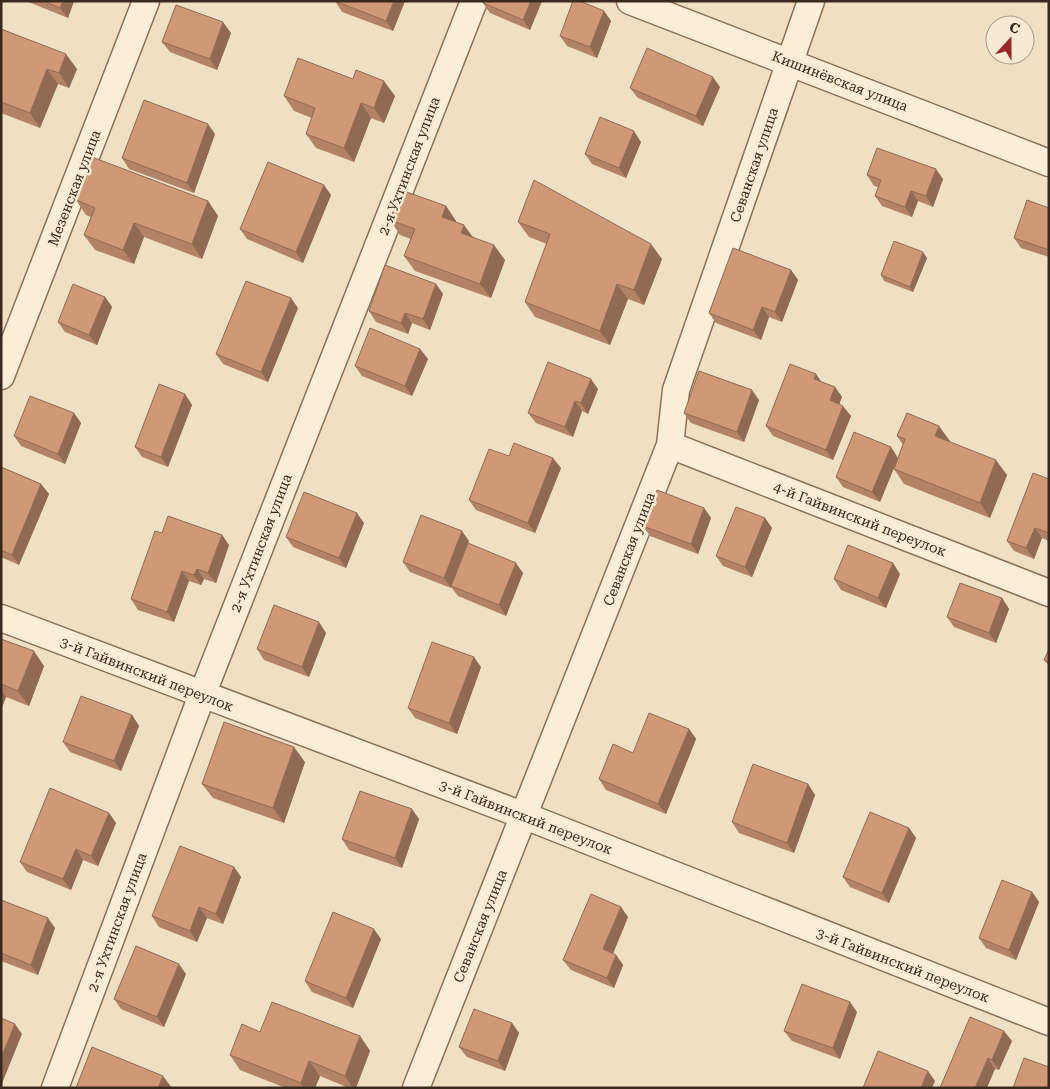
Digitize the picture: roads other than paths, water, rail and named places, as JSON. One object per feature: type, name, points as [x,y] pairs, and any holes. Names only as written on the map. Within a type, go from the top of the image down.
[{"type":"street","name":"Мезенская улица","points":[[1,376],[146,1]]},
{"type":"street","name":"2-я Ухтинская улица","points":[[56,1088],[202,695],[474,1]]},
{"type":"street","name":"Кишинёвская улица","points":[[630,1],[1049,163]]},
{"type":"street","name":"Севанская улица","points":[[416,1088],[670,445],[676,390],[811,1]]},
{"type":"street","name":"4-й Гайвинский переулок","points":[[670,445],[1049,594]]},
{"type":"street","name":"3-й Гайвинский переулок","points":[[1,618],[525,816],[1049,1022]]}]
